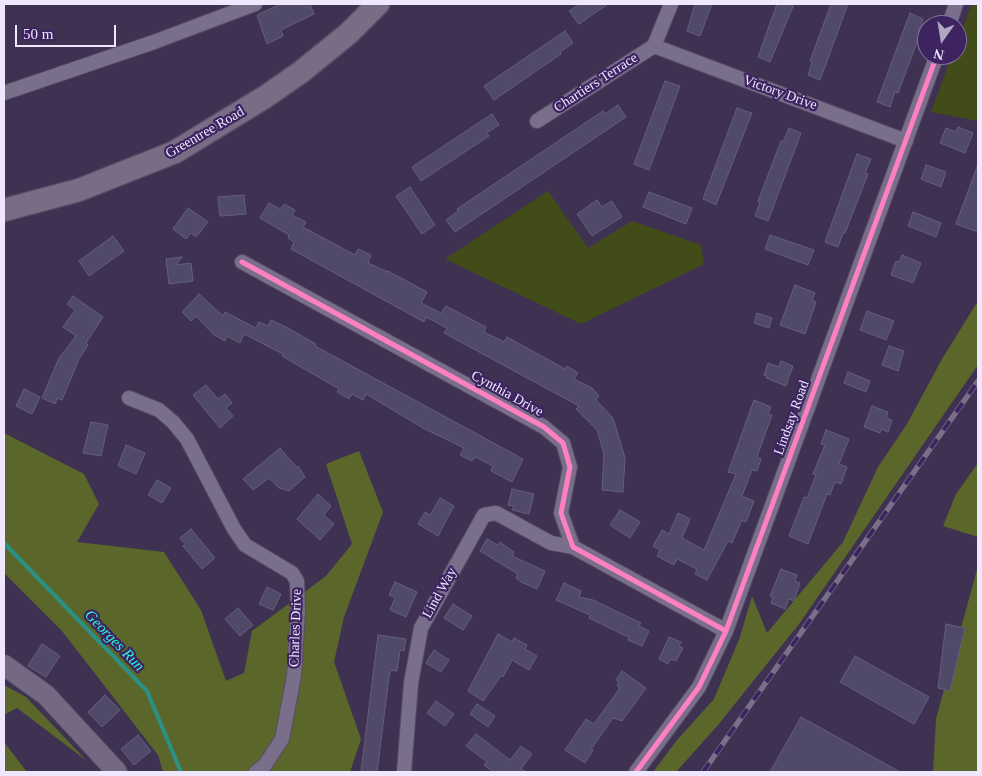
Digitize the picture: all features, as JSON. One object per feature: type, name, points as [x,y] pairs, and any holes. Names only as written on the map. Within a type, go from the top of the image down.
[{"type":"main road","name":"Greentree Road","points":[[4,210],[79,190],[175,152],[257,103],[301,72],[349,32],[378,4]]},
{"type":"main road","points":[[4,665],[46,695],[117,772]]},
{"type":"street","points":[[4,93],[145,45],[255,4]]},
{"type":"street","points":[[654,46],[671,4]]},
{"type":"street","name":"Chartiers Terrace","points":[[537,120],[654,46]]},
{"type":"street","name":"Victory Drive","points":[[654,46],[906,141]]},
{"type":"street","name":"Lindsay Road","points":[[636,772],[699,687],[726,631],[934,65]]},
{"type":"street","name":"Cynthia Drive","points":[[242,262],[544,427],[563,444],[570,467],[561,513],[573,547]]},
{"type":"street","name":"Charles Drive","points":[[129,398],[159,410],[173,422],[187,439],[234,529],[245,545],[292,573],[297,581],[298,611],[294,676],[282,739],[265,765],[256,772]]},
{"type":"street","name":"Lind Way","points":[[404,772],[411,683],[421,628],[484,515],[496,514],[550,543],[573,547]]},
{"type":"street","points":[[573,547],[726,631]]},
{"type":"green space","points":[[972,4],[978,4],[978,121],[931,112],[948,65],[967,65],[967,17]]},
{"type":"green space","points":[[548,191],[588,248],[632,221],[701,245],[704,264],[581,324],[445,259]]},
{"type":"green space","points":[[978,301],[978,365],[799,624],[718,725],[676,772],[653,772],[677,740],[714,699],[740,637],[752,596],[767,633],[843,542],[878,467],[907,424],[942,359]]},
{"type":"green space","points":[[4,433],[84,474],[99,504],[77,542],[164,552],[201,610],[226,681],[244,673],[252,631],[326,576],[352,544],[326,464],[359,451],[383,512],[344,617],[334,662],[361,739],[350,772],[163,772],[158,755],[62,631],[4,573]]},
{"type":"green space","points":[[978,463],[978,537],[943,526],[956,494]]},
{"type":"green space","points":[[978,566],[978,772],[933,772],[936,719]]},
{"type":"green space","points":[[4,685],[26,697],[87,761],[17,708],[4,715]]},
{"type":"green space","points":[[4,742],[27,772],[4,772]]},
{"type":"building","points":[[281,4],[310,4],[314,14],[281,30],[283,36],[267,44],[257,15]]},
{"type":"building","points":[[580,4],[608,4],[579,24],[569,11]]},
{"type":"building","points":[[695,4],[712,4],[700,36],[687,31]]},
{"type":"building","points":[[777,4],[794,4],[770,62],[758,57]]},
{"type":"building","points":[[831,4],[848,4],[820,80],[808,75],[812,62],[810,61]]},
{"type":"building","points":[[910,13],[917,16],[917,42],[898,93],[895,92],[890,107],[877,102]]},
{"type":"building","points":[[565,31],[573,43],[560,52],[561,54],[494,100],[484,86]]},
{"type":"building","points":[[665,81],[680,86],[649,170],[634,164]]},
{"type":"building","points":[[618,105],[626,117],[455,232],[446,220],[458,211],[457,209],[603,111],[605,114]]},
{"type":"building","points":[[737,108],[752,113],[716,205],[703,199]]},
{"type":"building","points":[[492,114],[499,125],[487,133],[489,136],[421,181],[412,167]]},
{"type":"building","points":[[958,127],[973,133],[965,153],[940,143],[946,128],[956,132]]},
{"type":"building","points":[[789,128],[801,133],[768,221],[755,216],[760,202],[758,201],[781,141],[783,142]]},
{"type":"building","points":[[857,154],[871,159],[865,173],[868,174],[838,247],[825,242]]},
{"type":"building","points":[[926,165],[946,172],[941,187],[921,179]]},
{"type":"building","points":[[978,167],[978,232],[956,224]]},
{"type":"building","points":[[410,187],[435,225],[422,234],[396,196]]},
{"type":"building","points":[[649,192],[692,208],[686,224],[643,207]]},
{"type":"building","points":[[244,195],[246,214],[220,216],[218,197]]},
{"type":"building","points":[[597,200],[602,207],[612,201],[622,217],[592,236],[577,214]]},
{"type":"building","points":[[269,203],[280,209],[284,204],[295,210],[292,215],[306,222],[303,227],[355,255],[358,249],[371,255],[368,263],[388,271],[427,292],[421,303],[441,313],[446,306],[486,327],[484,332],[504,342],[507,337],[565,369],[567,366],[578,373],[574,379],[592,388],[599,396],[596,400],[613,418],[625,458],[623,492],[602,490],[604,454],[597,430],[576,409],[579,406],[444,333],[447,328],[426,317],[424,322],[291,249],[294,242],[288,238],[289,235],[260,218]]},
{"type":"building","points":[[188,208],[208,222],[196,237],[191,233],[186,239],[173,229]]},
{"type":"building","points":[[913,212],[941,223],[936,237],[908,226]]},
{"type":"building","points":[[770,235],[814,250],[808,265],[765,249]]},
{"type":"building","points":[[113,236],[124,251],[89,276],[79,261]]},
{"type":"building","points":[[902,255],[921,263],[913,283],[891,275],[896,261],[899,262]]},
{"type":"building","points":[[182,257],[176,265],[191,263],[193,281],[169,284],[166,259]]},
{"type":"building","points":[[795,285],[815,293],[812,300],[816,302],[805,334],[780,325]]},
{"type":"building","points":[[199,294],[223,316],[225,312],[256,328],[259,322],[268,326],[271,320],[286,327],[316,344],[315,346],[523,459],[512,482],[491,471],[493,466],[475,457],[472,461],[460,455],[464,448],[423,428],[366,394],[363,400],[352,394],[349,399],[337,392],[339,389],[282,356],[283,354],[244,334],[240,343],[227,336],[225,341],[214,335],[196,316],[191,321],[182,312]]},
{"type":"building","points":[[73,296],[103,317],[86,343],[88,345],[79,359],[62,400],[57,398],[55,404],[42,398],[59,358],[76,336],[63,327],[75,310],[67,304]]},
{"type":"building","points":[[867,311],[894,321],[886,340],[860,330]]},
{"type":"building","points":[[757,313],[772,318],[769,328],[754,323]]},
{"type":"building","points":[[889,346],[904,351],[898,371],[882,365]]},
{"type":"building","points":[[781,361],[793,366],[786,386],[766,378],[767,376],[764,375],[768,363],[779,367]]},
{"type":"building","points":[[848,372],[870,381],[866,392],[844,383]]},
{"type":"building","points":[[206,385],[218,399],[225,394],[232,403],[226,408],[233,416],[220,428],[193,395]]},
{"type":"building","points":[[24,389],[40,397],[32,414],[16,406]]},
{"type":"building","points":[[754,400],[771,407],[768,414],[772,415],[757,457],[761,459],[757,471],[752,470],[742,496],[754,501],[746,522],[742,520],[732,543],[728,541],[707,580],[695,574],[697,569],[677,559],[674,565],[657,556],[660,550],[653,546],[662,530],[669,534],[678,513],[690,519],[682,538],[704,550],[736,474],[728,472]]},
{"type":"building","points":[[872,406],[888,412],[886,418],[892,420],[888,432],[881,429],[880,433],[864,427]]},
{"type":"building","points":[[91,422],[108,425],[101,456],[83,453]]},
{"type":"building","points":[[826,430],[849,439],[839,464],[847,467],[841,484],[835,482],[830,495],[827,494],[808,544],[789,536],[804,497],[807,498],[816,475],[813,474],[825,445],[821,444]]},
{"type":"building","points":[[126,445],[145,453],[136,474],[118,466]]},
{"type":"building","points":[[280,448],[297,468],[298,466],[305,477],[289,491],[279,488],[269,478],[253,490],[243,479]]},
{"type":"building","points":[[157,480],[171,488],[162,503],[148,495]]},
{"type":"building","points":[[512,489],[534,494],[529,514],[512,510],[514,506],[508,505]]},
{"type":"building","points":[[318,494],[331,506],[324,515],[334,524],[320,540],[297,519]]},
{"type":"building","points":[[440,498],[454,506],[438,536],[418,524],[425,512],[430,515]]},
{"type":"building","points":[[620,510],[640,522],[630,538],[610,525]]},
{"type":"building","points":[[191,529],[215,558],[202,569],[183,546],[185,544],[180,538]]},
{"type":"building","points":[[487,539],[498,545],[500,542],[514,552],[512,556],[545,571],[537,589],[521,582],[516,578],[518,574],[480,551]]},
{"type":"building","points":[[781,569],[797,575],[795,581],[800,583],[794,601],[789,599],[785,609],[771,603],[773,597],[770,596]]},
{"type":"building","points":[[395,582],[417,592],[406,617],[390,610],[395,598],[389,595]]},
{"type":"building","points":[[564,583],[581,591],[579,597],[593,600],[641,623],[639,626],[649,631],[642,646],[628,640],[629,637],[589,618],[590,615],[556,600]]},
{"type":"building","points":[[267,587],[281,594],[273,610],[259,604]]},
{"type":"building","points":[[453,604],[472,616],[463,630],[444,618]]},
{"type":"building","points":[[238,608],[253,625],[240,636],[225,619]]},
{"type":"building","points":[[946,624],[965,628],[950,691],[938,688]]},
{"type":"building","points":[[498,634],[512,642],[514,638],[527,645],[525,649],[537,656],[529,670],[512,660],[503,677],[501,676],[483,701],[468,691]]},
{"type":"building","points":[[378,635],[406,639],[404,651],[400,650],[397,671],[390,670],[377,772],[361,772]]},
{"type":"building","points":[[669,637],[681,642],[679,646],[683,648],[676,661],[671,659],[668,664],[659,659]]},
{"type":"building","points":[[42,644],[60,656],[46,677],[28,666]]},
{"type":"building","points":[[434,650],[449,660],[441,672],[426,663]]},
{"type":"building","points":[[855,656],[929,697],[914,724],[840,682]]},
{"type":"building","points":[[622,671],[646,688],[622,721],[613,718],[591,749],[593,750],[585,763],[565,750],[586,719],[594,724],[620,688],[617,686],[619,682],[616,680]]},
{"type":"building","points":[[105,695],[120,710],[102,727],[88,712]]},
{"type":"building","points":[[436,701],[454,714],[445,726],[427,713]]},
{"type":"building","points":[[477,704],[495,716],[488,727],[470,714]]},
{"type":"building","points":[[801,717],[900,772],[770,772]]},
{"type":"building","points":[[476,734],[510,760],[521,746],[532,754],[521,769],[526,772],[493,772],[484,765],[487,762],[466,746]]},
{"type":"building","points":[[138,735],[151,751],[134,765],[121,749]]},
{"type":"waterway","name":"Georges Run","points":[[4,543],[147,691],[181,772]]},
{"type":"railway","points":[[703,772],[978,381]]},
{"type":"cycle path","points":[[636,772],[699,687],[726,631],[933,65]]},
{"type":"cycle path","points":[[242,262],[544,427],[563,443],[570,467],[561,513],[573,547],[726,631]]}]
